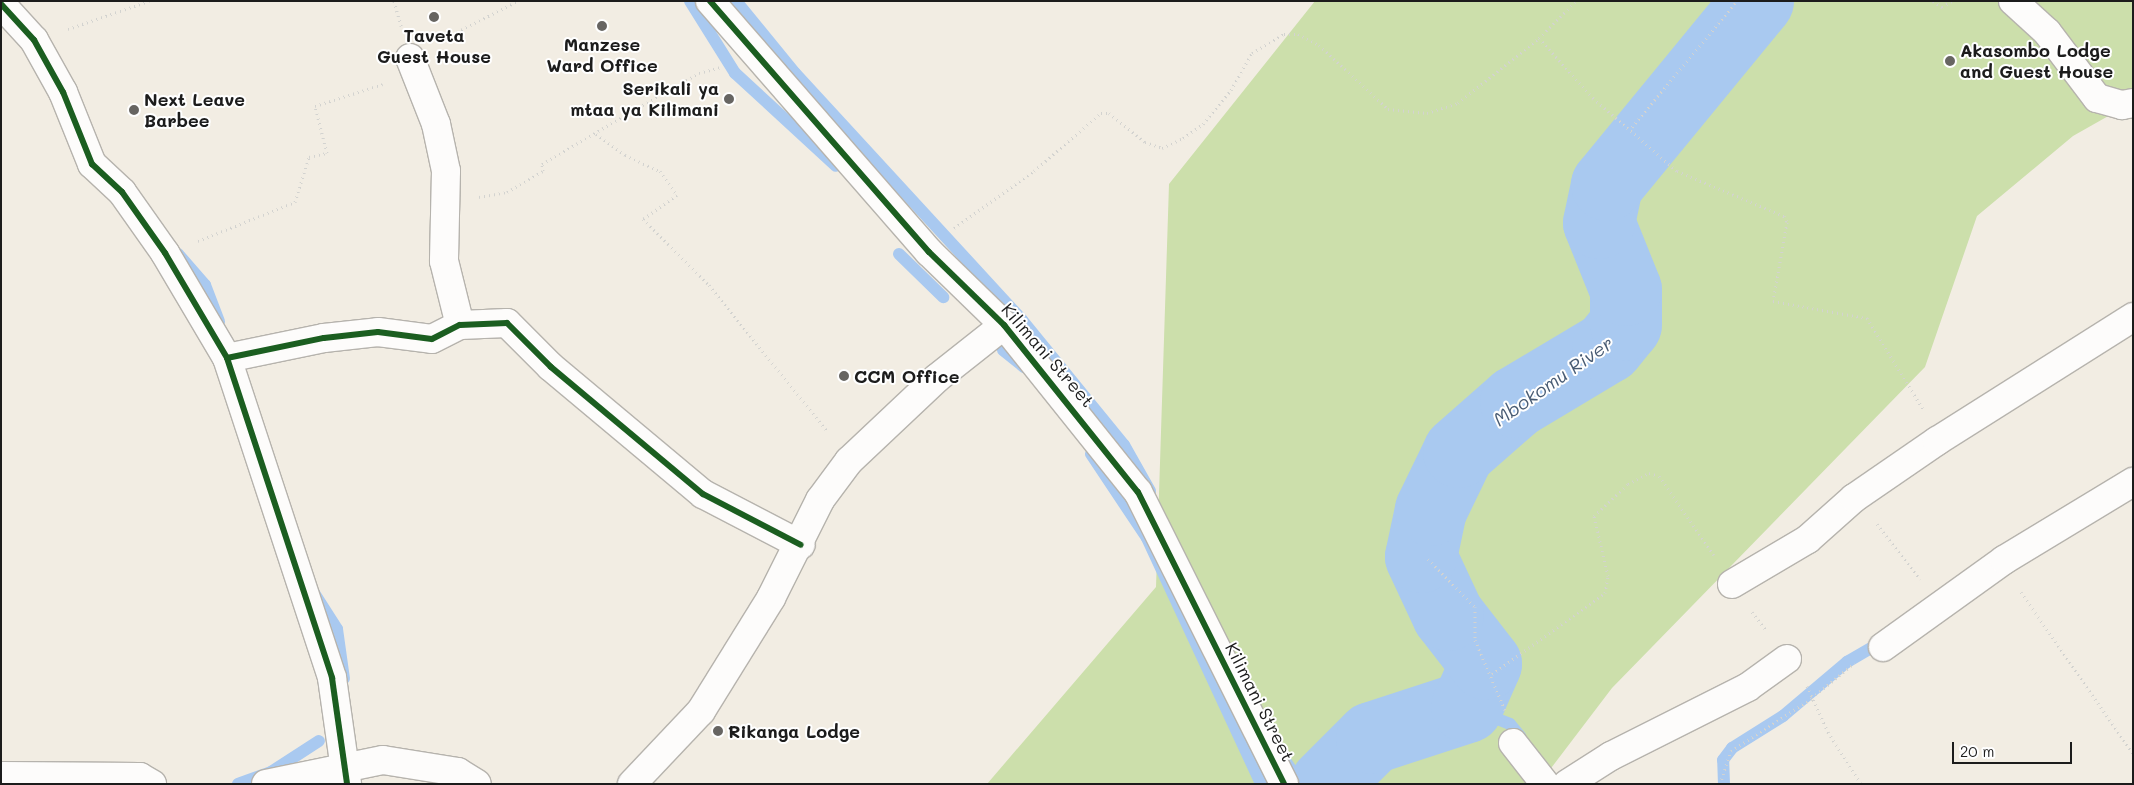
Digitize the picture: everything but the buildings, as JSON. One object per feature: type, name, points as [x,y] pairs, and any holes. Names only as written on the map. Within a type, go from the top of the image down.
[{"type":"street","name":"Kilimani Street","points":[[710,1],[929,252],[1004,325],[1138,492],[1284,784]]},
{"type":"street","points":[[2013,1],[2046,32],[2097,98],[2122,105],[2133,103]]},
{"type":"street","points":[[1,4],[34,40],[63,92],[92,164],[122,192],[165,253],[227,358],[332,678],[345,775]]},
{"type":"street","points":[[410,58],[436,124],[446,171],[444,261],[460,325]]},
{"type":"street","points":[[1732,584],[1808,539],[1854,498],[1937,441],[2133,317]]},
{"type":"street","points":[[227,358],[378,332],[432,339],[460,325],[507,323],[551,367],[703,494],[801,545]]},
{"type":"street","points":[[632,784],[701,711],[801,545],[820,500],[849,461],[937,378],[1004,325]]},
{"type":"street","points":[[1882,647],[1946,605],[2004,560],[2133,482]]},
{"type":"street","points":[[1567,784],[1610,756],[1695,717],[1787,659]]},
{"type":"street","points":[[1513,743],[1545,784]]},
{"type":"street","points":[[266,784],[345,775],[383,760],[458,772],[477,784]]},
{"type":"street","points":[[1,776],[140,777],[152,784]]},
{"type":"path","points":[[34,40],[149,1]]},
{"type":"path","points":[[165,253],[295,202],[310,157],[327,153],[315,106],[400,78],[410,58],[518,1]]},
{"type":"path","points":[[929,252],[945,234],[1034,171],[1101,113],[1109,113],[1145,142],[1162,148],[1183,138],[1203,124],[1231,90],[1252,53],[1284,34],[1298,34],[1318,45],[1388,109],[1427,114],[1458,103],[1539,38],[1576,1]]},
{"type":"path","points":[[1632,128],[1737,1]]},
{"type":"path","points":[[1933,1],[1942,7],[1952,1]]},
{"type":"path","points":[[1539,38],[1593,98],[1632,128],[1677,172],[1784,216],[1788,222],[1773,301],[1867,318],[1916,393],[1937,441]]},
{"type":"path","points":[[446,212],[475,197],[508,192],[543,171],[542,164],[699,73],[756,56]]},
{"type":"path","points":[[596,134],[625,155],[660,171],[676,195],[644,219],[709,285],[849,461]]},
{"type":"path","points":[[1492,674],[1605,593],[1608,576],[1594,516],[1628,484],[1650,473],[1666,482],[1732,584],[1787,659],[1812,698],[1861,784]]},
{"type":"path","points":[[1854,498],[1946,605]]},
{"type":"path","points":[[1428,559],[1470,599],[1478,619],[1475,640],[1492,674],[1513,743]]},
{"type":"path","points":[[2004,560],[2041,624],[2133,754]]},
{"type":"path","points":[[1720,784],[1731,750],[1812,698],[1858,659],[1882,647]]},
{"type":"green space","points":[[1315,1],[2133,1],[2133,102],[2073,136],[1977,216],[1925,367],[1612,688],[1539,784],[987,784],[1156,587],[1169,184]]},
{"type":"waterway","points":[[690,1],[735,73],[836,166]]},
{"type":"waterway","points":[[736,1],[795,73],[1022,320],[1124,445],[1150,491]]},
{"type":"waterway","name":"Mbokomu River","points":[[1326,784],[1372,738],[1467,707],[1486,664],[1448,615],[1421,557],[1431,510],[1459,452],[1516,402],[1608,347],[1626,325],[1626,290],[1599,223],[1607,185],[1758,1]]},
{"type":"waterway","points":[[178,254],[205,285],[219,321]]},
{"type":"waterway","points":[[899,254],[943,297]]},
{"type":"waterway","points":[[1003,350],[1024,367]]},
{"type":"waterway","points":[[1091,454],[1147,538],[1261,784]]},
{"type":"waterway","points":[[314,593],[337,629],[344,679]]},
{"type":"waterway","points":[[1724,784],[1723,760],[1732,748],[1783,716],[1847,662],[1883,641]]},
{"type":"waterway","points":[[1467,707],[1510,724],[1520,736]]},
{"type":"waterway","points":[[238,784],[271,772],[319,741]]},
{"type":"waterway","points":[[1282,756],[1301,784]]},
{"type":"cycle path","points":[[710,1],[929,252],[1004,325],[1138,492],[1284,784]]},
{"type":"cycle path","points":[[1,4],[34,40],[63,92],[92,164],[122,192],[165,253],[227,358],[332,678],[347,784]]},
{"type":"cycle path","points":[[227,358],[324,338],[378,332],[432,339],[460,325],[507,323],[551,367],[703,494],[801,545]]},
{"type":"place","name":"Taveta Guest House","points":[[434,17]]},
{"type":"place","name":"Manzese Ward Office","points":[[602,26]]},
{"type":"place","name":"Akasombo Lodge and Guest House","points":[[1950,61]]},
{"type":"place","name":"Serikali ya mtaa ya Kilimani","points":[[729,99]]},
{"type":"place","name":"Next Leave Barbee","points":[[134,110]]},
{"type":"place","name":"CCM Office","points":[[844,376]]},
{"type":"place","name":"Rikanga Lodge","points":[[718,731]]}]
